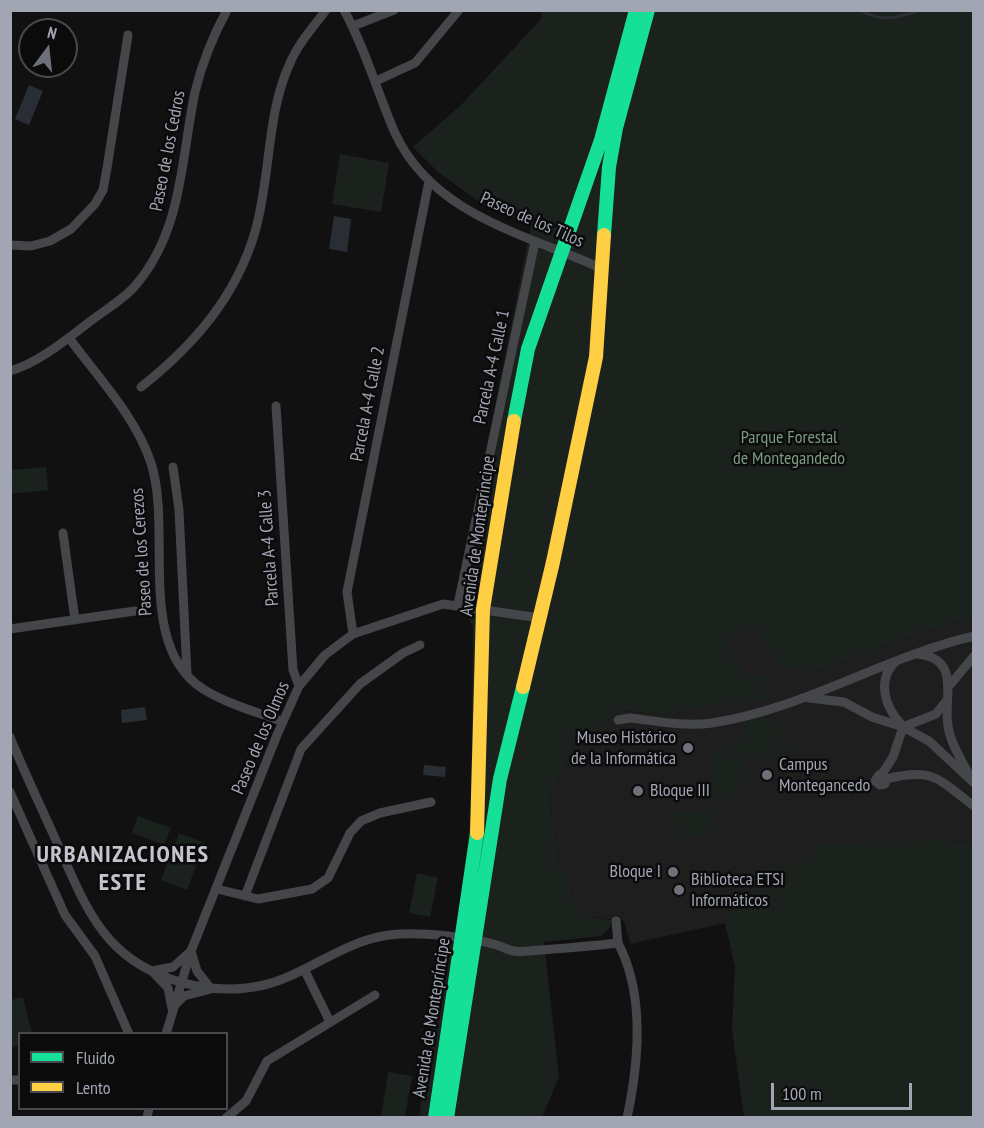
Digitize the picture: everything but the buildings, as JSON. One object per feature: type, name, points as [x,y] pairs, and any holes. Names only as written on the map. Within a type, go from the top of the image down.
[{"type":"street","name":"Paseo de los Cedros","points":[[10,371],[69,338],[135,286],[168,232],[179,194],[196,91],[213,36],[226,10]]},
{"type":"street","points":[[141,387],[178,358],[204,328],[242,266],[260,210],[278,96],[290,62],[326,10]]},
{"type":"street","name":"Paseo de los Tilos","points":[[344,10],[376,81],[396,135],[429,181],[480,218],[603,269]]},
{"type":"street","points":[[353,26],[394,10]]},
{"type":"street","points":[[376,81],[415,63],[459,10]]},
{"type":"street","name":"Avenida de Montepríncipe","points":[[447,1118],[468,940],[477,837],[483,609],[522,371],[601,140],[636,10]]},
{"type":"street","name":"Avenida de Montepríncipe","points":[[435,1118],[500,779],[540,618],[596,357],[611,154],[648,10]]},
{"type":"street","points":[[10,244],[31,246],[50,241],[71,229],[95,204],[105,179],[128,35]]},
{"type":"street","name":"Parcela A-4 Calle 2","points":[[353,634],[347,592],[429,181]]},
{"type":"street","name":"Parcela A-4 Calle 1","points":[[458,604],[536,242]]},
{"type":"street","name":"Paseo de los Cerezos","points":[[69,338],[129,419],[152,465],[159,513],[163,624],[175,659],[187,676],[209,692],[283,722]]},
{"type":"street","name":"Parcela A-4 Calle 3","points":[[276,406],[293,670],[299,686]]},
{"type":"street","points":[[173,467],[179,510],[187,676]]},
{"type":"street","points":[[63,533],[75,620]]},
{"type":"street","name":"Paseo de los Olmos","points":[[166,1032],[191,951],[283,722],[299,686],[326,655],[353,634],[443,604],[458,604],[540,618]]},
{"type":"street","points":[[10,629],[135,611]]},
{"type":"street","points":[[618,720],[630,718],[711,723],[804,698],[898,660],[974,636]]},
{"type":"street","points":[[245,896],[301,749],[360,684],[403,653],[420,645]]},
{"type":"street","points":[[915,654],[924,655],[939,663],[950,685]]},
{"type":"street","points":[[973,783],[948,729],[947,700],[950,685],[974,656]]},
{"type":"street","points":[[898,660],[887,673],[884,690],[894,718],[903,727]]},
{"type":"street","points":[[804,698],[844,702],[872,717],[903,727],[929,741],[973,783]]},
{"type":"street","points":[[947,700],[936,714],[903,727],[884,777],[913,773],[931,776],[948,783],[974,806]]},
{"type":"street","points":[[890,706],[908,719],[919,720]]},
{"type":"street","points":[[10,737],[83,900],[98,926],[111,942],[152,971],[168,988],[172,1008]]},
{"type":"street","points":[[10,792],[65,915],[94,956],[128,1032]]},
{"type":"street","points":[[217,889],[258,899],[312,889],[328,878],[350,833],[361,821],[380,813],[431,802]]},
{"type":"street","points":[[616,921],[618,943],[628,966],[636,1021],[635,1068],[627,1118]]},
{"type":"street","points":[[84,939],[98,926]]},
{"type":"street","points":[[152,971],[180,982],[211,989],[238,989],[264,984],[304,969],[344,948],[391,935],[424,934],[498,945],[514,951],[618,943]]},
{"type":"street","points":[[152,971],[174,967],[191,951],[197,971],[211,989]]},
{"type":"street","points":[[304,969],[330,1022]]},
{"type":"street","points":[[172,1008],[184,996],[211,989]]},
{"type":"street","points":[[226,1118],[246,1101],[267,1061],[375,995]]},
{"type":"shaded area","points":[[29,85],[43,91],[29,125],[15,119]]},
{"type":"shaded area","points":[[334,216],[351,219],[347,252],[329,249]]},
{"type":"shaded area","name":"Campus Montegancedo","points":[[973,618],[973,845],[944,839],[741,872],[750,887],[751,894],[740,896],[725,923],[630,944],[624,921],[586,916],[571,894],[568,868],[560,869],[549,793],[556,786],[566,763],[586,734],[622,711],[670,715],[725,637],[756,630],[775,657],[780,670],[807,665],[811,674],[936,628]]},
{"type":"shaded area","points":[[145,707],[147,720],[122,723],[121,710]]},
{"type":"shaded area","points":[[424,765],[446,767],[445,777],[423,775]]},
{"type":"green space","name":"Parque Forestal de Montegandedo","points":[[541,11],[973,11],[973,618],[936,628],[811,674],[807,665],[780,670],[756,630],[726,637],[745,676],[768,676],[770,682],[765,683],[767,692],[774,691],[776,699],[699,707],[670,715],[622,711],[586,734],[566,763],[556,786],[549,794],[560,868],[568,868],[571,894],[586,916],[612,920],[610,928],[601,936],[544,942],[559,1077],[542,1117],[419,1117],[444,955],[457,932],[471,814],[473,626],[457,600],[531,225],[486,207],[438,172],[413,147],[461,105],[542,18]]},
{"type":"green space","points":[[340,154],[389,163],[381,212],[332,204]]},
{"type":"green space","points":[[46,467],[48,490],[11,494],[11,470]]},
{"type":"green space","points":[[788,717],[780,725],[789,733],[782,741],[796,752],[792,757],[785,748],[774,757],[739,759],[757,778],[744,783],[737,793],[728,799],[720,801],[714,796],[709,755],[725,747],[738,759],[731,742],[743,741],[743,719]]},
{"type":"green space","points":[[714,809],[717,833],[675,839],[672,813],[691,811],[694,815],[694,811]]},
{"type":"green space","points":[[138,816],[171,828],[164,845],[132,833]]},
{"type":"green space","points":[[179,833],[205,843],[187,890],[161,880]]},
{"type":"green space","points":[[944,839],[973,845],[973,1117],[744,1117],[732,1030],[735,966],[725,923],[740,896],[751,894],[750,887],[744,887],[741,872],[807,860],[817,844]]},
{"type":"green space","points":[[417,873],[438,878],[430,917],[409,913]]},
{"type":"green space","points":[[23,997],[32,1032],[18,1032],[18,1046],[11,1048],[11,1000]]},
{"type":"green space","points":[[388,1072],[412,1076],[405,1117],[381,1117]]},
{"type":"waterway","points":[[860,10],[883,18],[898,17],[921,10]]},
{"type":"traffic: fast","points":[[514,421],[528,349],[601,140],[636,10]]},
{"type":"traffic: fast","points":[[604,235],[609,167],[616,128],[648,10]]},
{"type":"traffic: fast","points":[[447,1118],[500,779],[523,687]]},
{"type":"traffic: fast","points":[[435,1118],[477,833]]},
{"type":"traffic: slow","points":[[523,687],[553,562],[596,357],[604,235]]},
{"type":"traffic: slow","points":[[477,833],[483,609],[514,421]]},
{"type":"place","name":"Museo Histórico de la Informática","points":[[688,748]]},
{"type":"place","name":"Campus Montegancedo","points":[[767,775]]},
{"type":"place","name":"Bloque III","points":[[638,791]]},
{"type":"place","name":"Bloque I","points":[[673,872]]},
{"type":"place","name":"Biblioteca ETSI Informáticos","points":[[679,890]]},
{"type":"district","name":"URBANIZACIONES ESTE","points":[[123,869]]}]
